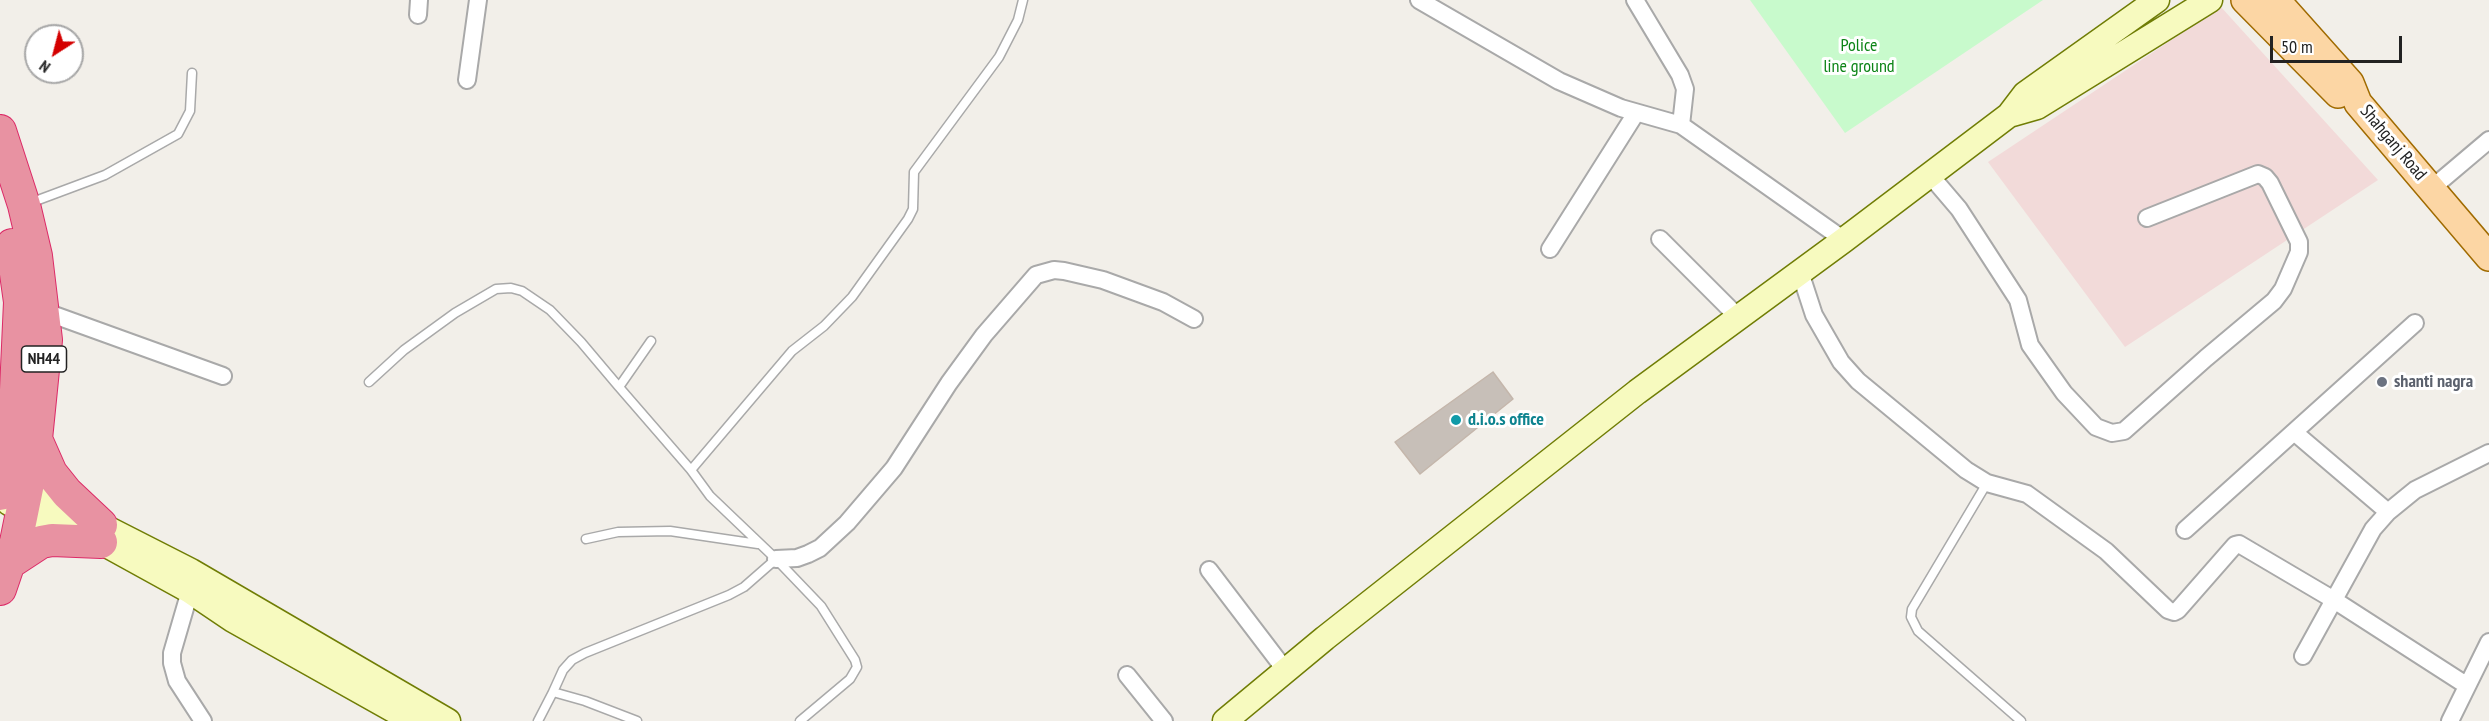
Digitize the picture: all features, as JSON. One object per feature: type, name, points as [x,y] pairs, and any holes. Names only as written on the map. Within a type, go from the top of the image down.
[{"type":"highway","name":"NH44","points":[[0,130],[12,201],[20,302],[4,576]]},
{"type":"highway","name":"NH44","points":[[10,494],[36,439],[46,340],[36,256],[12,201]]},
{"type":"highway","points":[[36,439],[51,472],[101,533]]},
{"type":"highway","points":[[4,576],[41,542],[101,533]]},
{"type":"main road","points":[[1225,721],[1334,631],[1618,407],[2009,115],[2025,94],[2157,0]]},
{"type":"main road","points":[[2009,115],[2037,107],[2210,0]]},
{"type":"main road","points":[[2246,0],[2336,93],[2358,103]]},
{"type":"main road","name":"Shahganj Road","points":[[2276,0],[2350,83],[2358,103],[2489,257]]},
{"type":"main road","points":[[10,494],[191,571],[246,616]]},
{"type":"main road","points":[[101,533],[190,591],[246,616],[415,716],[448,721]]},
{"type":"street","points":[[467,80],[478,0]]},
{"type":"street","points":[[1419,0],[1541,72],[1636,113],[1681,125],[1844,240]]},
{"type":"street","points":[[1635,0],[1680,75],[1685,89],[1681,125]]},
{"type":"street","points":[[1550,249],[1636,113]]},
{"type":"street","points":[[2432,189],[2489,140]]},
{"type":"street","points":[[1930,175],[1959,209],[2018,300],[2030,345],[2037,355],[2064,393],[2096,427],[2112,433],[2124,431],[2274,301],[2283,289],[2299,247],[2299,242],[2270,183],[2258,174],[2147,218]]},
{"type":"street","points":[[1660,240],[1738,318]]},
{"type":"street","points":[[776,559],[797,558],[808,554],[836,534],[894,468],[949,383],[984,335],[1036,275],[1054,270],[1103,280],[1163,302],[1194,319]]},
{"type":"street","points":[[1800,272],[1814,315],[1841,362],[1858,381],[1966,470],[1987,483],[2018,490],[2034,499],[2106,551],[2171,612],[2178,610],[2235,545],[2239,544],[2334,600],[2466,686]]},
{"type":"street","points":[[44,310],[223,376]]},
{"type":"street","points":[[2185,530],[2415,323]]},
{"type":"street","points":[[2294,432],[2388,512]]},
{"type":"street","points":[[2303,656],[2373,529],[2388,512],[2415,490],[2489,453]]},
{"type":"street","points":[[1209,570],[1286,671]]},
{"type":"street","points":[[190,591],[172,653],[172,663],[177,681],[203,721]]},
{"type":"street","points":[[2450,721],[2489,642]]},
{"type":"street","points":[[1127,675],[1164,721]]},
{"type":"lane","points":[[691,470],[792,351],[825,326],[852,297],[901,229],[913,209],[914,172],[999,57],[1018,20],[1023,0]]},
{"type":"lane","points":[[12,201],[105,175],[178,134],[190,111],[192,73]]},
{"type":"lane","points":[[369,382],[404,350],[455,313],[496,289],[511,288],[522,291],[550,310],[691,470],[710,496],[821,606],[855,660],[857,667],[850,679],[800,721]]},
{"type":"lane","points":[[619,387],[651,341]]},
{"type":"lane","points":[[1987,483],[1912,609],[1911,617],[1918,631],[2021,721]]},
{"type":"lane","points":[[586,539],[618,532],[670,531],[758,544]]},
{"type":"lane","points":[[538,721],[563,670],[572,660],[729,595],[744,587],[776,559]]},
{"type":"lane","points":[[553,692],[585,700],[637,721]]},
{"type":"shaded area","points":[[2221,7],[2378,180],[2125,347],[1988,162]]},
{"type":"green space","name":"Police line ground","points":[[1750,0],[2043,0],[1845,133]]},
{"type":"building","name":"d.i.o.s office","points":[[1493,372],[1513,399],[1420,474],[1395,442]]},
{"type":"place","name":"shanti nagra","points":[[2382,382]]},
{"type":"place","name":"d.i.o.s office","points":[[1456,420]]}]
